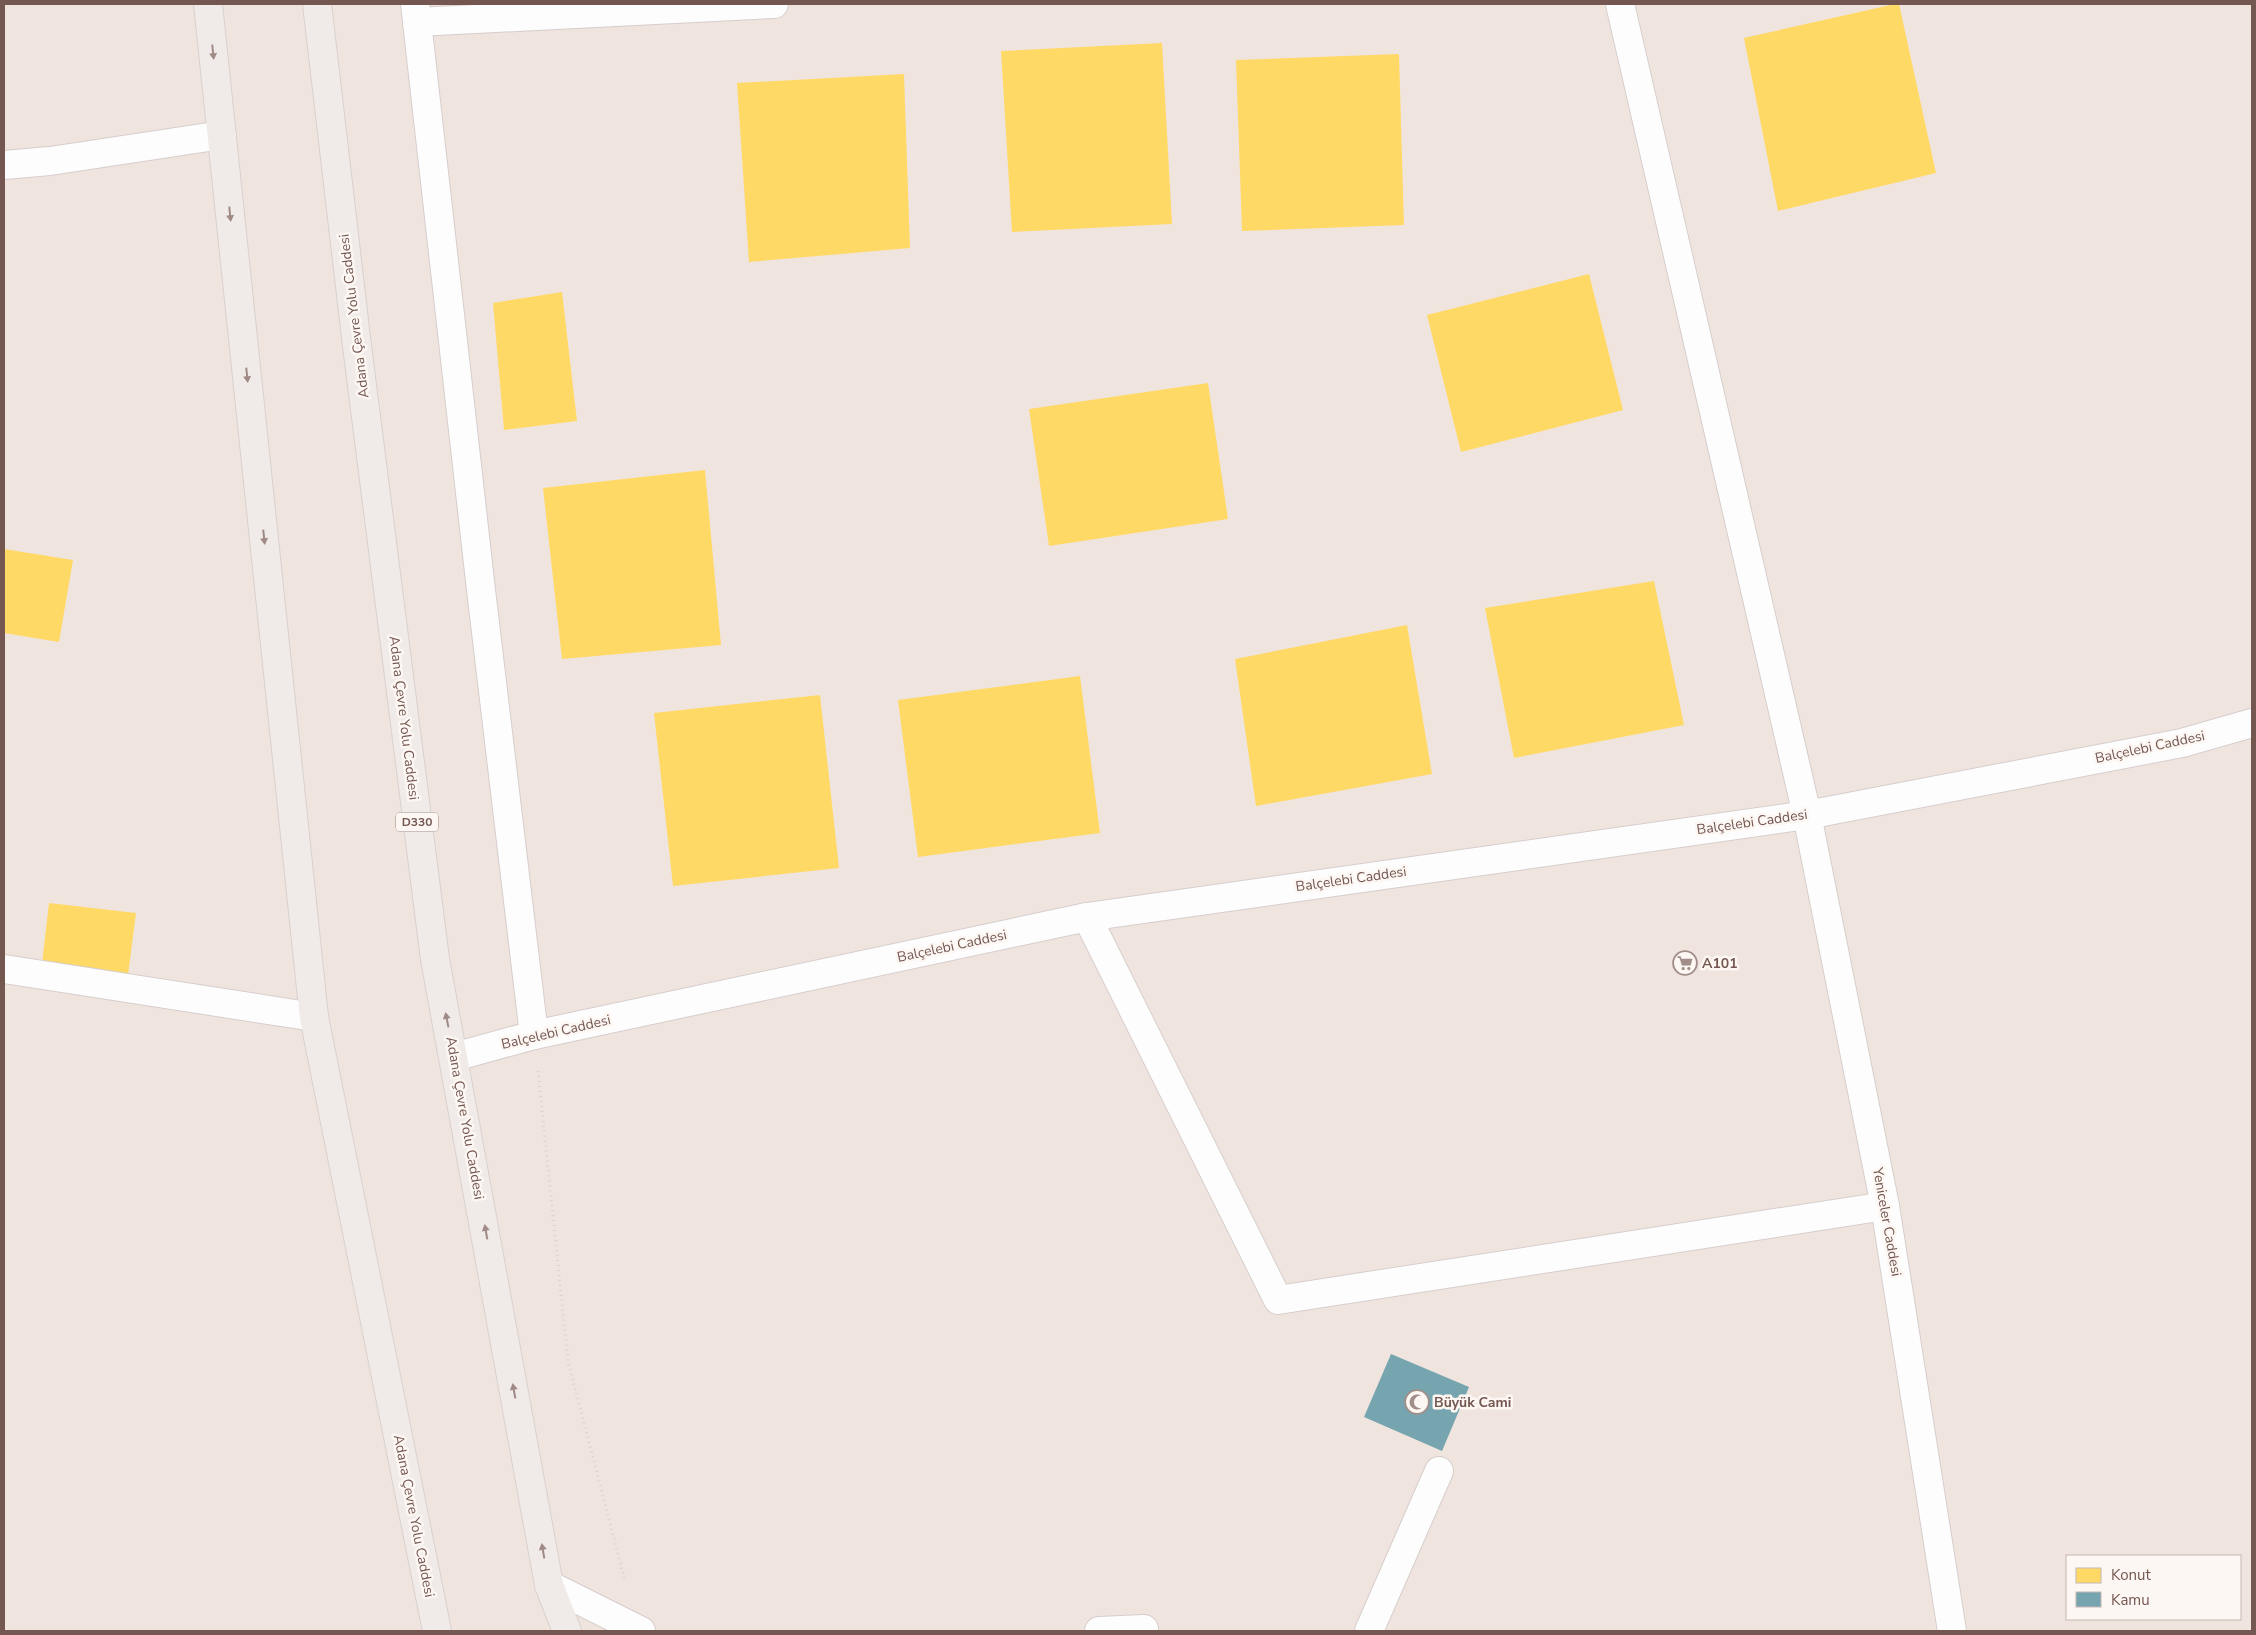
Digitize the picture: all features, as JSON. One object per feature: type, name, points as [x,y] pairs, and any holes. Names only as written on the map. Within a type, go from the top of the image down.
[{"type":"highway","name":"Adana Çevre Yolu Caddesi","points":[[208,4],[314,1017],[437,1631]]},
{"type":"highway","name":"Adana Çevre Yolu Caddesi","points":[[317,4],[357,346],[434,959],[454,1058],[549,1585],[567,1631]]},
{"type":"street","points":[[534,1035],[481,590],[416,13],[774,4]]},
{"type":"street","name":"Yeniceler Caddesi","points":[[1620,4],[1807,815],[1885,1206],[1952,1631]]},
{"type":"street","points":[[4,165],[50,161],[222,135]]},
{"type":"street","name":"Balçelebi Caddesi","points":[[454,1058],[534,1035],[1087,916],[1807,815],[2182,743],[2252,723]]},
{"type":"street","points":[[1087,916],[1278,1300],[1885,1206]]},
{"type":"street","points":[[4,969],[314,1017]]},
{"type":"street","points":[[1369,1631],[1440,1471]]},
{"type":"street","points":[[549,1585],[639,1630]]},
{"type":"street","points":[[1099,1631],[1144,1629]]},
{"type":"path","points":[[534,1035],[568,1361],[639,1630]]},
{"type":"shaded area","points":[[4,4],[2252,4],[2252,1631],[4,1631]]},
{"type":"building: Konut","points":[[1899,4],[1936,173],[1778,211],[1744,38]]},
{"type":"building: Konut","points":[[1162,43],[1172,224],[1012,232],[1001,51]]},
{"type":"building: Konut","points":[[1399,54],[1404,225],[1242,231],[1236,60]]},
{"type":"building: Konut","points":[[904,74],[910,248],[749,262],[737,83]]},
{"type":"building: Konut","points":[[1589,274],[1623,410],[1461,452],[1427,315]]},
{"type":"building: Konut","points":[[562,292],[577,421],[504,430],[493,303]]},
{"type":"building: Konut","points":[[1208,383],[1228,519],[1049,546],[1029,409]]},
{"type":"building: Konut","points":[[705,470],[721,645],[562,659],[543,488]]},
{"type":"building: Konut","points":[[4,549],[73,560],[59,642],[4,633]]},
{"type":"building: Konut","points":[[1654,581],[1684,725],[1514,758],[1485,608]]},
{"type":"building: Konut","points":[[1407,625],[1432,774],[1256,806],[1235,659]]},
{"type":"building: Konut","points":[[1080,676],[1100,833],[918,857],[898,700]]},
{"type":"building: Konut","points":[[820,695],[839,868],[673,886],[654,713]]},
{"type":"building: Konut","points":[[49,903],[136,913],[127,983],[41,972]]},
{"type":"building: Kamu","name":"Büyük Cami","points":[[1391,1354],[1469,1387],[1442,1451],[1364,1417]]},
{"type":"place","name":"A101","points":[[1685,963]]},
{"type":"place","name":"Büyük Cami","points":[[1417,1402]]}]
